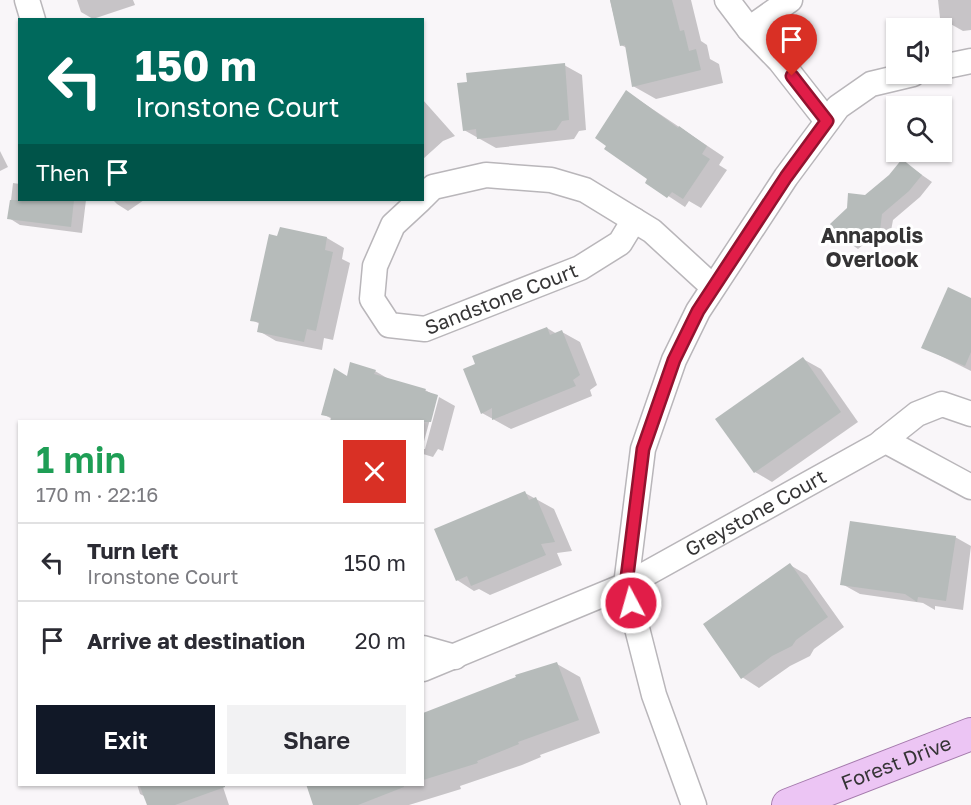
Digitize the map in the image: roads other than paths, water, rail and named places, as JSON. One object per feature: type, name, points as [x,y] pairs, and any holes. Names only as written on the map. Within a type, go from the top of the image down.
[{"type":"main road","name":"Forest Drive","points":[[788,805],[971,735]]},
{"type":"street","points":[[27,0],[32,18]]},
{"type":"street","points":[[727,0],[749,29],[832,114]]},
{"type":"street","points":[[749,29],[790,0]]},
{"type":"street","points":[[952,65],[971,61]]},
{"type":"street","points":[[694,805],[654,695],[626,585],[643,449],[674,360],[698,311],[713,287],[786,177],[832,114],[871,84],[886,80]]},
{"type":"street","name":"Sandstone Court","points":[[424,196],[433,188],[486,175],[551,180],[585,190],[652,231],[713,287]]},
{"type":"street","name":"Sandstone Court","points":[[419,201],[393,225],[375,266],[372,299],[389,326],[425,329],[580,268],[620,243],[634,220]]},
{"type":"street","name":"Greystone Court","points":[[424,669],[626,585],[884,440],[916,414],[942,404],[971,414]]},
{"type":"street","points":[[884,440],[971,487]]},
{"type":"street","points":[[424,648],[455,657]]},
{"type":"district","name":"Annapolis Overlook","points":[[872,248]]}]
